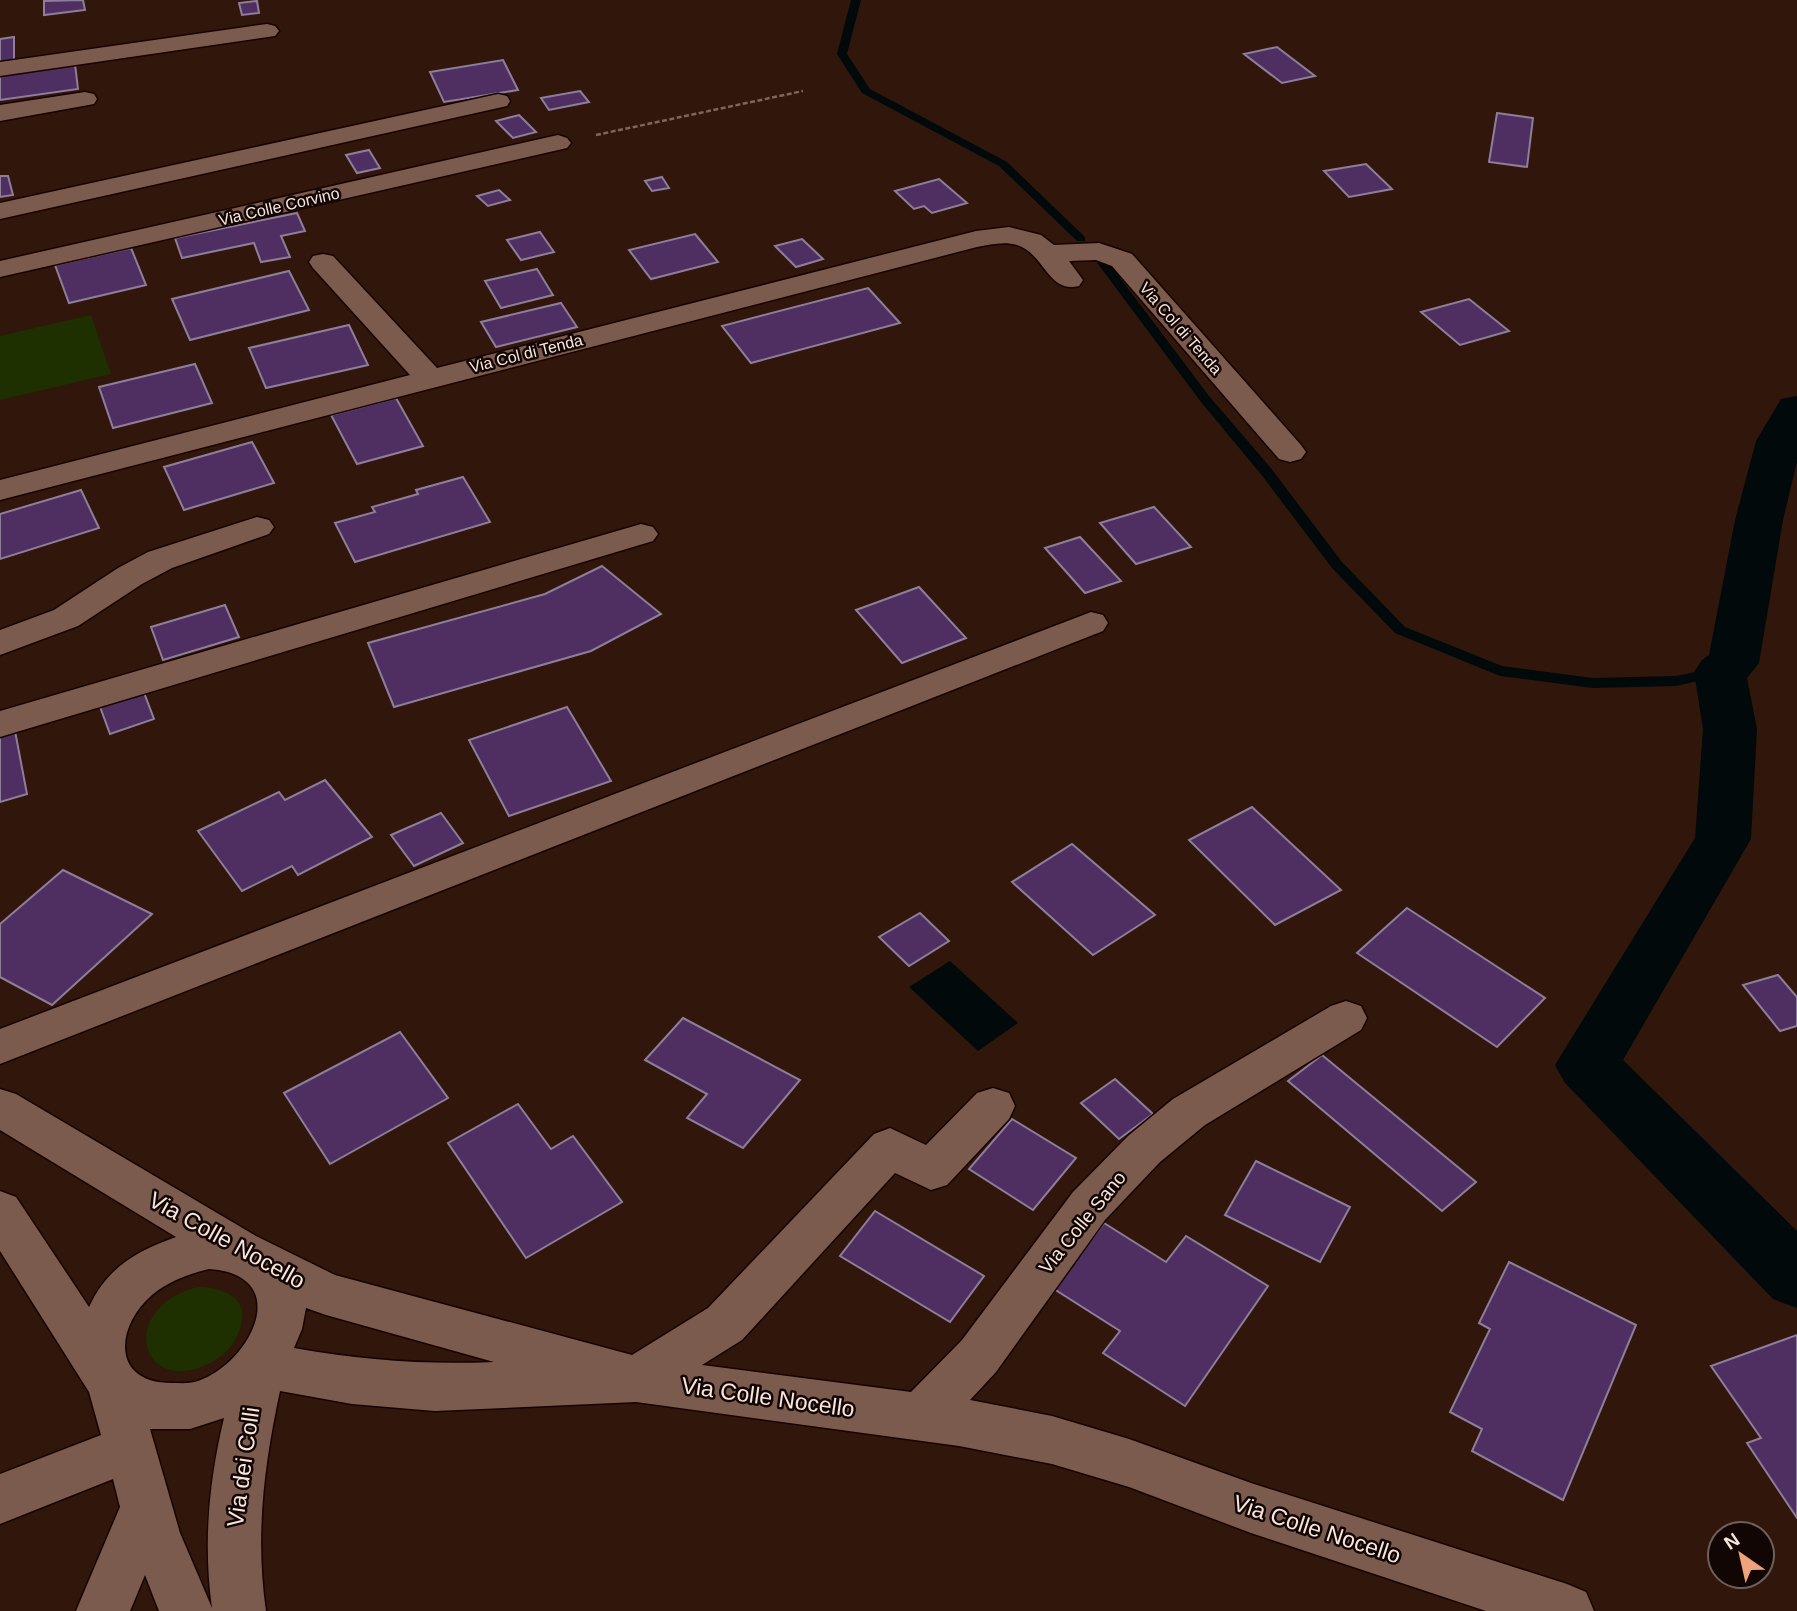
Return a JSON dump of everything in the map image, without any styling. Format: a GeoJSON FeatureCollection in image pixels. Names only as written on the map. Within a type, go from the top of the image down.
{"type":"FeatureCollection","features":[{"type":"Feature","properties":{"kind":"street"},"geometry":{"type":"LineString","coordinates":[[0,69],[267,31]]}},
{"type":"Feature","properties":{"kind":"street"},"geometry":{"type":"LineString","coordinates":[[0,113],[85,99]]}},
{"type":"Feature","properties":{"kind":"street"},"geometry":{"type":"LineString","coordinates":[[0,211],[498,101]]}},
{"type":"Feature","properties":{"kind":"street","name":"Via Colle Corvino"},"geometry":{"type":"LineString","coordinates":[[0,269],[558,143]]}},
{"type":"Feature","properties":{"kind":"street","name":"Via Col di Tenda"},"geometry":{"type":"LineString","coordinates":[[0,491],[429,378],[976,239],[994,236],[1023,237],[1035,242],[1049,254],[1069,280]]}},
{"type":"Feature","properties":{"kind":"street","name":"Via Col di Tenda"},"geometry":{"type":"LineString","coordinates":[[1049,254],[1099,251],[1122,260],[1290,452]]}},
{"type":"Feature","properties":{"kind":"street"},"geometry":{"type":"LineString","coordinates":[[323,262],[429,378]]}},
{"type":"Feature","properties":{"kind":"street"},"geometry":{"type":"LineString","coordinates":[[0,643],[66,618],[130,576],[160,560],[257,527]]}},
{"type":"Feature","properties":{"kind":"street"},"geometry":{"type":"LineString","coordinates":[[0,724],[640,534]]}},
{"type":"Feature","properties":{"kind":"street"},"geometry":{"type":"LineString","coordinates":[[0,1047],[1091,623]]}},
{"type":"Feature","properties":{"kind":"street","name":"Via Colle Sano"},"geometry":{"type":"LineString","coordinates":[[921,1417],[979,1356],[1089,1206],[1144,1149],[1189,1112],[1346,1018]]}},
{"type":"Feature","properties":{"kind":"street"},"geometry":{"type":"LineString","coordinates":[[261,1365],[352,1381],[435,1388],[636,1379],[725,1324],[890,1147],[931,1171],[993,1106]]}},
{"type":"Feature","properties":{"kind":"street","name":"Via Colle Nocello"},"geometry":{"type":"LineString","coordinates":[[0,1107],[239,1251],[326,1294],[636,1379],[921,1417],[1012,1432],[1090,1451],[1276,1517],[1567,1611]]}},
{"type":"Feature","properties":{"kind":"street"},"geometry":{"type":"LineString","coordinates":[[0,1211],[112,1384],[133,1401],[150,1406],[189,1406],[211,1400],[235,1387],[261,1365],[278,1337],[283,1300],[269,1269],[239,1251],[209,1248],[173,1256],[142,1275],[123,1292],[105,1323],[101,1350],[112,1384],[131,1448],[154,1534],[186,1611]]}},
{"type":"Feature","properties":{"kind":"street","name":"Via dei Colli"},"geometry":{"type":"LineString","coordinates":[[239,1611],[233,1567],[233,1505],[245,1433],[261,1365]]}},
{"type":"Feature","properties":{"kind":"street"},"geometry":{"type":"LineString","coordinates":[[0,1499],[131,1448]]}},
{"type":"Feature","properties":{"kind":"street"},"geometry":{"type":"LineString","coordinates":[[103,1611],[147,1506]]}},
{"type":"Feature","properties":{"kind":"path"},"geometry":{"type":"LineString","coordinates":[[558,143],[803,91]]}},
{"type":"Feature","properties":{"kind":"green space"},"geometry":{"type":"Polygon","coordinates":[[[91,315],[111,374],[0,400],[0,336],[91,315]]]}},
{"type":"Feature","properties":{"kind":"green space"},"geometry":{"type":"Polygon","coordinates":[[[198,1287],[223,1291],[237,1300],[242,1315],[239,1331],[234,1342],[212,1362],[188,1371],[168,1369],[154,1361],[147,1347],[147,1330],[155,1313],[172,1298],[198,1287]]]}},
{"type":"Feature","properties":{"kind":"shaded area"},"geometry":{"type":"Polygon","coordinates":[[[950,961],[1018,1023],[978,1051],[909,987],[950,961]]]}},
{"type":"Feature","properties":{"kind":"building"},"geometry":{"type":"Polygon","coordinates":[[[83,0],[85,10],[44,15],[44,1],[83,0]]]}},
{"type":"Feature","properties":{"kind":"building"},"geometry":{"type":"Polygon","coordinates":[[[257,1],[259,13],[242,15],[239,3],[257,1]]]}},
{"type":"Feature","properties":{"kind":"building"},"geometry":{"type":"Polygon","coordinates":[[[14,37],[14,61],[0,62],[0,39],[14,37]]]}},
{"type":"Feature","properties":{"kind":"building"},"geometry":{"type":"Polygon","coordinates":[[[1277,47],[1315,76],[1282,83],[1244,54],[1277,47]]]}},
{"type":"Feature","properties":{"kind":"building"},"geometry":{"type":"Polygon","coordinates":[[[503,60],[518,90],[444,102],[430,72],[503,60]]]}},
{"type":"Feature","properties":{"kind":"building"},"geometry":{"type":"Polygon","coordinates":[[[75,64],[78,89],[0,100],[0,75],[75,64]]]}},
{"type":"Feature","properties":{"kind":"building"},"geometry":{"type":"Polygon","coordinates":[[[580,91],[589,102],[549,110],[541,98],[580,91]]]}},
{"type":"Feature","properties":{"kind":"building"},"geometry":{"type":"Polygon","coordinates":[[[1497,113],[1533,118],[1527,167],[1489,162],[1497,113]]]}},
{"type":"Feature","properties":{"kind":"building"},"geometry":{"type":"Polygon","coordinates":[[[519,115],[536,132],[513,138],[496,121],[519,115]]]}},
{"type":"Feature","properties":{"kind":"building"},"geometry":{"type":"Polygon","coordinates":[[[369,150],[380,168],[357,173],[346,155],[369,150]]]}},
{"type":"Feature","properties":{"kind":"building"},"geometry":{"type":"Polygon","coordinates":[[[1366,164],[1392,189],[1349,197],[1324,171],[1366,164]]]}},
{"type":"Feature","properties":{"kind":"building"},"geometry":{"type":"Polygon","coordinates":[[[0,176],[8,176],[13,195],[0,197],[0,176]]]}},
{"type":"Feature","properties":{"kind":"building"},"geometry":{"type":"Polygon","coordinates":[[[662,177],[669,188],[652,191],[645,181],[662,177]]]}},
{"type":"Feature","properties":{"kind":"building"},"geometry":{"type":"Polygon","coordinates":[[[939,179],[967,203],[932,213],[924,206],[914,209],[895,191],[939,179]]]}},
{"type":"Feature","properties":{"kind":"building"},"geometry":{"type":"Polygon","coordinates":[[[499,190],[510,200],[488,206],[477,196],[499,190]]]}},
{"type":"Feature","properties":{"kind":"building"},"geometry":{"type":"Polygon","coordinates":[[[297,213],[305,231],[281,236],[290,257],[261,262],[254,243],[182,258],[175,238],[297,213]]]}},
{"type":"Feature","properties":{"kind":"building"},"geometry":{"type":"Polygon","coordinates":[[[540,232],[554,252],[521,260],[507,240],[540,232]]]}},
{"type":"Feature","properties":{"kind":"building"},"geometry":{"type":"Polygon","coordinates":[[[695,234],[718,262],[651,279],[629,250],[695,234]]]}},
{"type":"Feature","properties":{"kind":"building"},"geometry":{"type":"Polygon","coordinates":[[[802,239],[823,259],[796,267],[775,246],[802,239]]]}},
{"type":"Feature","properties":{"kind":"building"},"geometry":{"type":"Polygon","coordinates":[[[131,248],[146,285],[69,303],[55,265],[131,248]]]}},
{"type":"Feature","properties":{"kind":"building"},"geometry":{"type":"Polygon","coordinates":[[[537,269],[553,295],[501,308],[485,281],[537,269]]]}},
{"type":"Feature","properties":{"kind":"building"},"geometry":{"type":"Polygon","coordinates":[[[289,271],[309,310],[190,340],[172,299],[289,271]]]}},
{"type":"Feature","properties":{"kind":"building"},"geometry":{"type":"Polygon","coordinates":[[[868,288],[900,323],[751,363],[722,326],[868,288]]]}},
{"type":"Feature","properties":{"kind":"building"},"geometry":{"type":"Polygon","coordinates":[[[1469,299],[1509,331],[1460,345],[1421,312],[1469,299]]]}},
{"type":"Feature","properties":{"kind":"building"},"geometry":{"type":"Polygon","coordinates":[[[561,303],[577,327],[496,347],[481,322],[561,303]]]}},
{"type":"Feature","properties":{"kind":"building"},"geometry":{"type":"Polygon","coordinates":[[[349,325],[368,365],[266,388],[249,348],[349,325]]]}},
{"type":"Feature","properties":{"kind":"building"},"geometry":{"type":"Polygon","coordinates":[[[195,364],[212,403],[113,428],[99,387],[195,364]]]}},
{"type":"Feature","properties":{"kind":"building"},"geometry":{"type":"Polygon","coordinates":[[[396,398],[423,446],[357,464],[331,415],[396,398]]]}},
{"type":"Feature","properties":{"kind":"building"},"geometry":{"type":"Polygon","coordinates":[[[252,442],[274,483],[184,510],[164,467],[252,442]]]}},
{"type":"Feature","properties":{"kind":"building"},"geometry":{"type":"Polygon","coordinates":[[[463,477],[490,522],[355,562],[335,523],[375,512],[372,507],[418,494],[416,490],[463,477]]]}},
{"type":"Feature","properties":{"kind":"building"},"geometry":{"type":"Polygon","coordinates":[[[81,490],[99,528],[0,559],[0,514],[81,490]]]}},
{"type":"Feature","properties":{"kind":"building"},"geometry":{"type":"Polygon","coordinates":[[[1154,507],[1191,547],[1136,564],[1100,523],[1154,507]]]}},
{"type":"Feature","properties":{"kind":"building"},"geometry":{"type":"Polygon","coordinates":[[[1080,537],[1121,581],[1085,593],[1045,548],[1080,537]]]}},
{"type":"Feature","properties":{"kind":"building"},"geometry":{"type":"Polygon","coordinates":[[[602,566],[661,614],[591,651],[394,707],[368,643],[545,594],[602,566]]]}},
{"type":"Feature","properties":{"kind":"building"},"geometry":{"type":"Polygon","coordinates":[[[919,587],[966,638],[902,663],[856,610],[919,587]]]}},
{"type":"Feature","properties":{"kind":"building"},"geometry":{"type":"Polygon","coordinates":[[[225,605],[239,637],[163,660],[151,627],[225,605]]]}},
{"type":"Feature","properties":{"kind":"building"},"geometry":{"type":"Polygon","coordinates":[[[143,690],[154,719],[110,734],[99,704],[143,690]]]}},
{"type":"Feature","properties":{"kind":"building"},"geometry":{"type":"Polygon","coordinates":[[[567,707],[611,781],[509,816],[469,740],[567,707]]]}},
{"type":"Feature","properties":{"kind":"building"},"geometry":{"type":"Polygon","coordinates":[[[15,731],[27,794],[0,802],[0,735],[15,731]]]}},
{"type":"Feature","properties":{"kind":"building"},"geometry":{"type":"Polygon","coordinates":[[[325,780],[372,837],[298,875],[292,866],[242,891],[198,831],[279,792],[285,800],[325,780]]]}},
{"type":"Feature","properties":{"kind":"building"},"geometry":{"type":"Polygon","coordinates":[[[1252,807],[1341,890],[1275,925],[1189,840],[1252,807]]]}},
{"type":"Feature","properties":{"kind":"building"},"geometry":{"type":"Polygon","coordinates":[[[441,813],[463,843],[414,866],[391,835],[441,813]]]}},
{"type":"Feature","properties":{"kind":"building"},"geometry":{"type":"Polygon","coordinates":[[[1072,844],[1155,915],[1093,955],[1012,882],[1072,844]]]}},
{"type":"Feature","properties":{"kind":"building"},"geometry":{"type":"Polygon","coordinates":[[[63,870],[152,914],[52,1005],[0,977],[0,924],[63,870]]]}},
{"type":"Feature","properties":{"kind":"building"},"geometry":{"type":"Polygon","coordinates":[[[1407,908],[1545,998],[1497,1047],[1357,953],[1407,908]]]}},
{"type":"Feature","properties":{"kind":"building"},"geometry":{"type":"Polygon","coordinates":[[[920,913],[949,941],[909,966],[879,937],[920,913]]]}},
{"type":"Feature","properties":{"kind":"building"},"geometry":{"type":"Polygon","coordinates":[[[1778,975],[1797,997],[1797,1026],[1780,1031],[1743,985],[1778,975]]]}},
{"type":"Feature","properties":{"kind":"building"},"geometry":{"type":"Polygon","coordinates":[[[683,1018],[800,1080],[743,1148],[687,1118],[707,1094],[645,1060],[683,1018]]]}},
{"type":"Feature","properties":{"kind":"building"},"geometry":{"type":"Polygon","coordinates":[[[400,1032],[448,1098],[330,1164],[284,1093],[400,1032]]]}},
{"type":"Feature","properties":{"kind":"building"},"geometry":{"type":"Polygon","coordinates":[[[1322,1055],[1476,1182],[1442,1211],[1288,1081],[1322,1055]]]}},
{"type":"Feature","properties":{"kind":"building"},"geometry":{"type":"Polygon","coordinates":[[[1115,1079],[1153,1114],[1119,1139],[1081,1103],[1115,1079]]]}},
{"type":"Feature","properties":{"kind":"building"},"geometry":{"type":"Polygon","coordinates":[[[518,1104],[551,1149],[573,1136],[622,1202],[526,1258],[448,1143],[518,1104]]]}},
{"type":"Feature","properties":{"kind":"building"},"geometry":{"type":"Polygon","coordinates":[[[1012,1119],[1076,1158],[1033,1210],[969,1169],[1012,1119]]]}},
{"type":"Feature","properties":{"kind":"building"},"geometry":{"type":"Polygon","coordinates":[[[1256,1161],[1350,1207],[1320,1262],[1225,1215],[1256,1161]]]}},
{"type":"Feature","properties":{"kind":"building"},"geometry":{"type":"Polygon","coordinates":[[[875,1211],[984,1276],[950,1322],[840,1256],[875,1211]]]}},
{"type":"Feature","properties":{"kind":"building"},"geometry":{"type":"Polygon","coordinates":[[[1104,1223],[1166,1262],[1186,1236],[1268,1286],[1185,1406],[1103,1353],[1120,1331],[1054,1289],[1104,1223]]]}},
{"type":"Feature","properties":{"kind":"building"},"geometry":{"type":"Polygon","coordinates":[[[1509,1262],[1636,1325],[1563,1500],[1472,1451],[1482,1429],[1450,1412],[1490,1329],[1479,1323],[1509,1262]]]}},
{"type":"Feature","properties":{"kind":"building"},"geometry":{"type":"Polygon","coordinates":[[[1797,1335],[1797,1518],[1747,1443],[1761,1438],[1711,1366],[1797,1335]]]}},
{"type":"Feature","properties":{"kind":"waterway"},"geometry":{"type":"LineString","coordinates":[[856,0],[842,54],[866,91],[1003,164],[1081,239]]}},
{"type":"Feature","properties":{"kind":"waterway"},"geometry":{"type":"LineString","coordinates":[[1098,256],[1205,399],[1265,470],[1337,565],[1400,630],[1500,671],[1593,683],[1676,681],[1720,672]]}},
{"type":"Feature","properties":{"kind":"waterway"},"geometry":{"type":"LineString","coordinates":[[1797,409],[1779,441],[1759,520],[1733,663],[1720,672],[1730,729],[1723,839],[1587,1065],[1797,1277]]}}]}
